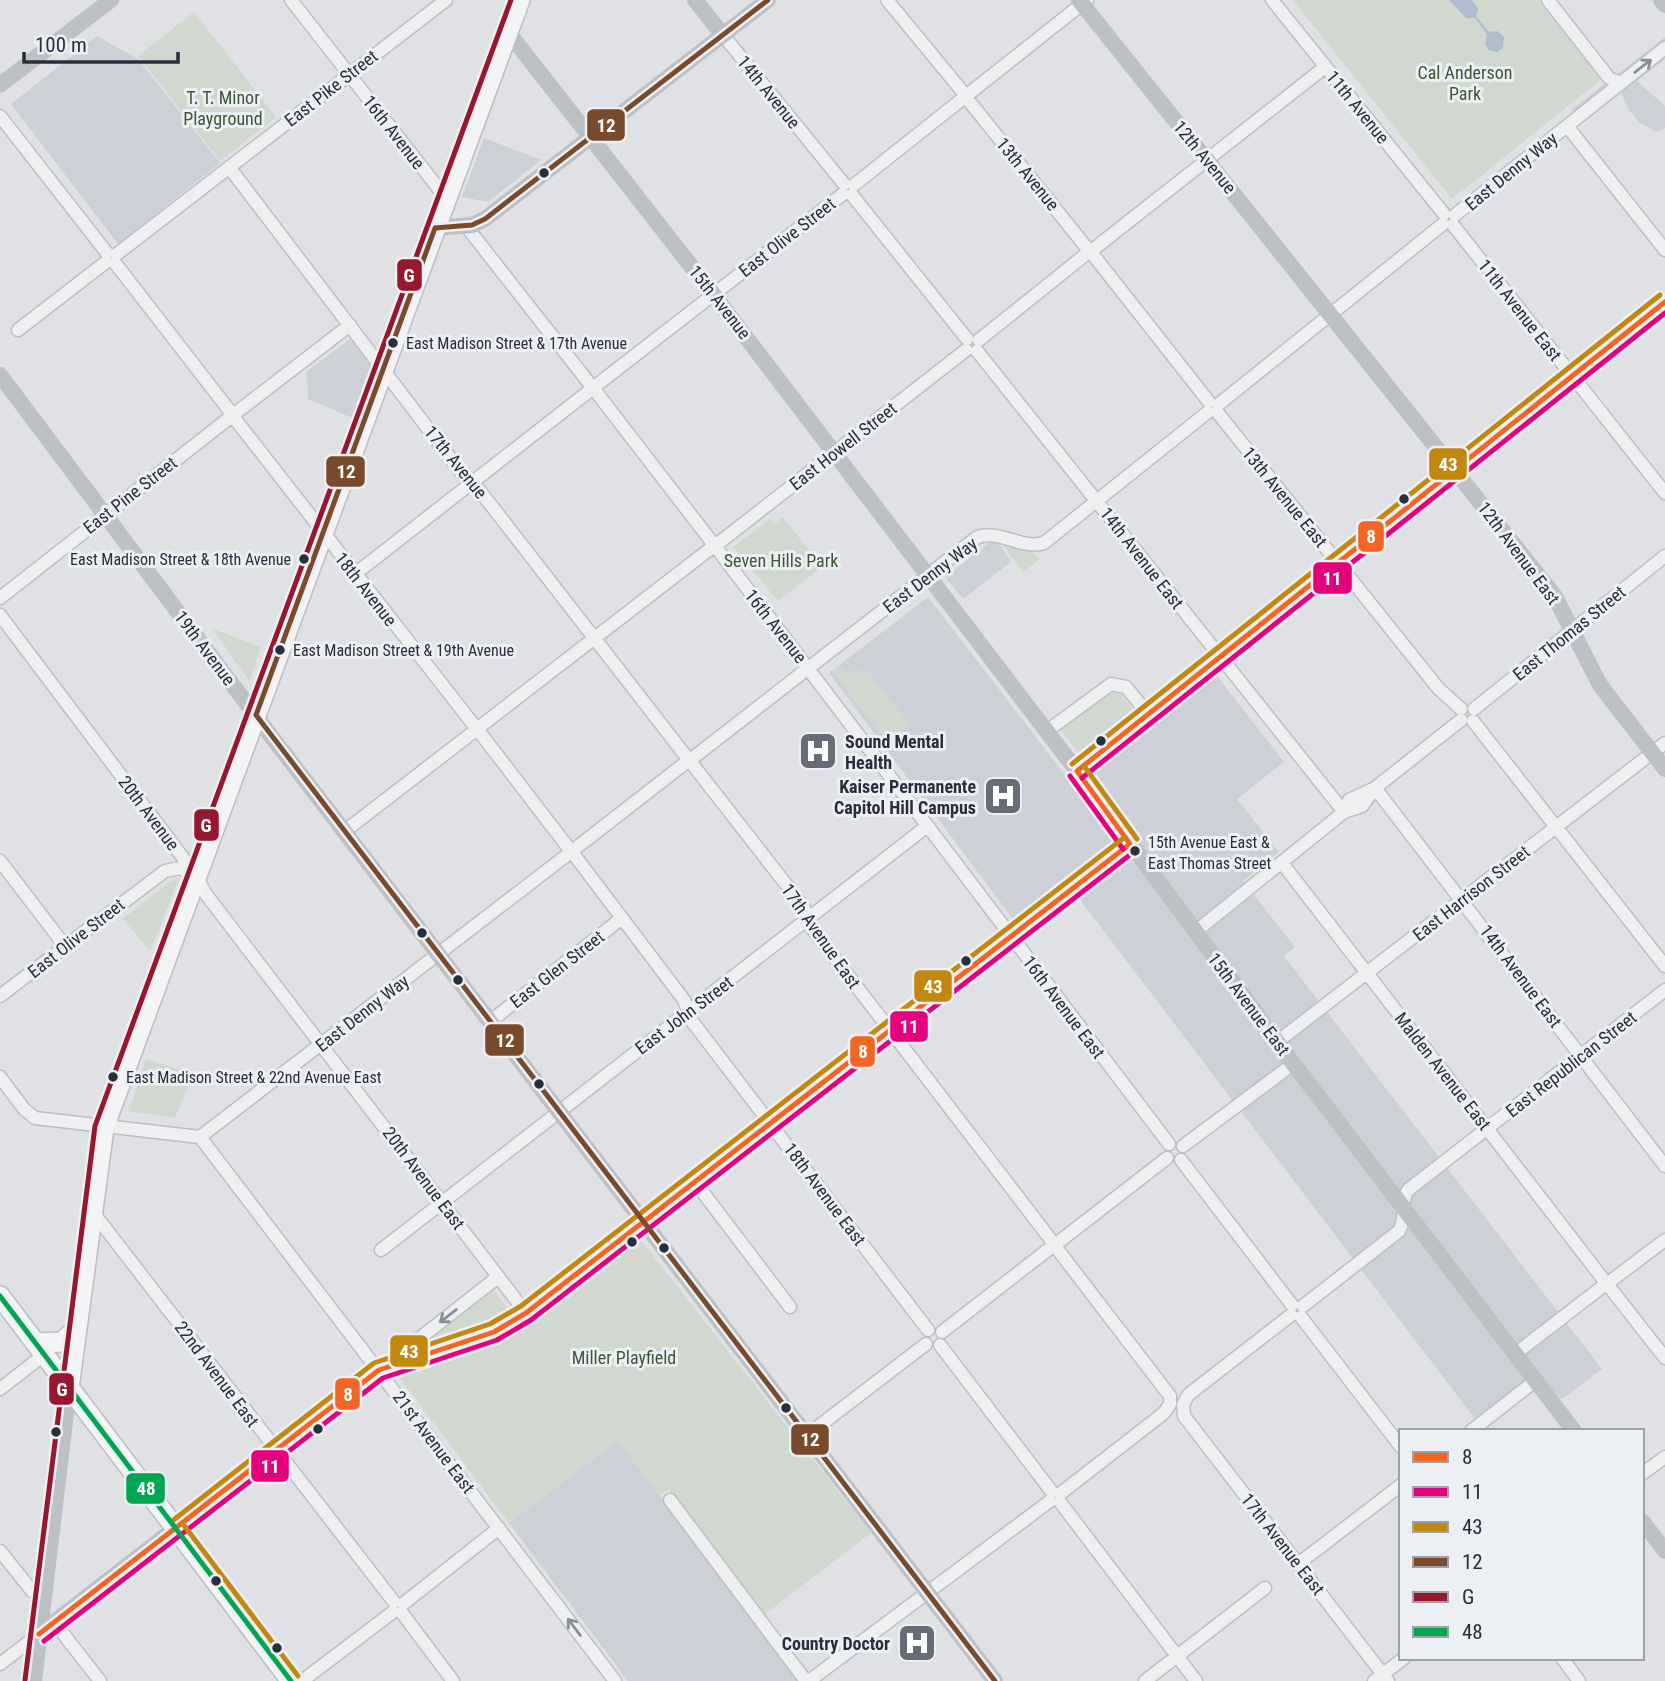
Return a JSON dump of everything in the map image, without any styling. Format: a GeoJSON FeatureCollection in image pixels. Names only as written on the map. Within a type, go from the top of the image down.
{"type":"FeatureCollection","features":[{"type":"Feature","properties":{"kind":"main road"},"geometry":{"type":"LineString","coordinates":[[69,1388],[104,1128],[190,867],[256,715],[520,0]]}},
{"type":"Feature","properties":{"kind":"main road"},"geometry":{"type":"LineString","coordinates":[[0,1296],[291,1681]]}},
{"type":"Feature","properties":{"kind":"main road"},"geometry":{"type":"LineString","coordinates":[[40,1348],[62,1342],[77,1328]]}},
{"type":"Feature","properties":{"kind":"street","name":"16th Avenue"},"geometry":{"type":"LineString","coordinates":[[291,0],[446,198]]}},
{"type":"Feature","properties":{"kind":"street","name":"East Pike Street"},"geometry":{"type":"LineString","coordinates":[[18,330],[446,0]]}},
{"type":"Feature","properties":{"kind":"street","name":"14th Avenue"},"geometry":{"type":"LineString","coordinates":[[695,0],[1096,501]]}},
{"type":"Feature","properties":{"kind":"street"},"geometry":{"type":"LineString","coordinates":[[435,228],[466,226],[485,219],[768,0]]}},
{"type":"Feature","properties":{"kind":"street","name":"13th Avenue"},"geometry":{"type":"LineString","coordinates":[[887,0],[1213,408]]}},
{"type":"Feature","properties":{"kind":"street","name":"11th Avenue"},"geometry":{"type":"LineString","coordinates":[[1272,0],[1449,219]]}},
{"type":"Feature","properties":{"kind":"street"},"geometry":{"type":"LineString","coordinates":[[1548,0],[1609,78],[1620,83]]}},
{"type":"Feature","properties":{"kind":"street"},"geometry":{"type":"LineString","coordinates":[[1661,0],[1665,5]]}},
{"type":"Feature","properties":{"kind":"street","name":"East Olive Street"},"geometry":{"type":"LineString","coordinates":[[355,574],[848,190],[1083,1]]}},
{"type":"Feature","properties":{"kind":"street","name":"12th Avenue"},"geometry":{"type":"LineString","coordinates":[[1083,1],[1330,315]]}},
{"type":"Feature","properties":{"kind":"street"},"geometry":{"type":"LineString","coordinates":[[0,85],[104,2]]}},
{"type":"Feature","properties":{"kind":"street","name":"15th Avenue"},"geometry":{"type":"LineString","coordinates":[[508,32],[713,294],[928,576]]}},
{"type":"Feature","properties":{"kind":"street","name":"East Denny Way"},"geometry":{"type":"LineString","coordinates":[[200,1137],[984,535],[1041,544],[1665,48]]}},
{"type":"Feature","properties":{"kind":"street","name":"East Howell Street"},"geometry":{"type":"LineString","coordinates":[[345,831],[972,345],[1325,67]]}},
{"type":"Feature","properties":{"kind":"street","name":"18th Avenue"},"geometry":{"type":"LineString","coordinates":[[0,116],[571,851]]}},
{"type":"Feature","properties":{"kind":"street"},"geometry":{"type":"LineString","coordinates":[[1567,126],[1665,250]]}},
{"type":"Feature","properties":{"kind":"street","name":"17th Avenue"},"geometry":{"type":"LineString","coordinates":[[229,167],[471,483],[689,760]]}},
{"type":"Feature","properties":{"kind":"street","name":"11th Avenue East"},"geometry":{"type":"LineString","coordinates":[[1449,219],[1665,493]]}},
{"type":"Feature","properties":{"kind":"street","name":"16th Avenue"},"geometry":{"type":"LineString","coordinates":[[466,226],[809,668]]}},
{"type":"Feature","properties":{"kind":"street"},"geometry":{"type":"LineString","coordinates":[[1077,771],[1665,302]]}},
{"type":"Feature","properties":{"kind":"street","name":"12th Avenue East"},"geometry":{"type":"LineString","coordinates":[[1330,315],[1554,595],[1600,685],[1659,748],[1665,769]]}},
{"type":"Feature","properties":{"kind":"street","name":"East Pine Street"},"geometry":{"type":"LineString","coordinates":[[0,598],[350,325]]}},
{"type":"Feature","properties":{"kind":"street","name":"19th Avenue"},"geometry":{"type":"LineString","coordinates":[[0,375],[256,715],[440,952],[995,1681]]}},
{"type":"Feature","properties":{"kind":"street","name":"13th Avenue East"},"geometry":{"type":"LineString","coordinates":[[1213,408],[1437,688],[1467,715],[1558,827],[1665,966]]}},
{"type":"Feature","properties":{"kind":"street","name":"14th Avenue East"},"geometry":{"type":"LineString","coordinates":[[1096,501],[1344,812]]}},
{"type":"Feature","properties":{"kind":"street","name":"East Thomas Street"},"geometry":{"type":"LineString","coordinates":[[1195,932],[1344,812],[1349,800],[1375,788],[1663,562]]}},
{"type":"Feature","properties":{"kind":"street","name":"15th Avenue East"},"geometry":{"type":"LineString","coordinates":[[928,576],[1077,771],[1277,1042],[1572,1429]]}},
{"type":"Feature","properties":{"kind":"street","name":"20th Avenue"},"geometry":{"type":"LineString","coordinates":[[0,615],[190,867],[205,893],[321,1044]]}},
{"type":"Feature","properties":{"kind":"street","name":"16th Avenue East"},"geometry":{"type":"LineString","coordinates":[[809,668],[920,813],[926,827],[1169,1144]]}},
{"type":"Feature","properties":{"kind":"street"},"geometry":{"type":"LineString","coordinates":[[1046,731],[1111,684],[1126,688],[1149,715]]}},
{"type":"Feature","properties":{"kind":"street","name":"East Harrison Street"},"geometry":{"type":"LineString","coordinates":[[1277,1042],[1659,748]]}},
{"type":"Feature","properties":{"kind":"street","name":"17th Avenue East"},"geometry":{"type":"LineString","coordinates":[[689,760],[803,906],[808,919],[890,1031],[1298,1564],[1382,1679]]}},
{"type":"Feature","properties":{"kind":"street","name":"14th Avenue East"},"geometry":{"type":"LineString","coordinates":[[1375,788],[1665,1166]]}},
{"type":"Feature","properties":{"kind":"street","name":"East John Street"},"geometry":{"type":"LineString","coordinates":[[381,1250],[926,827]]}},
{"type":"Feature","properties":{"kind":"street"},"geometry":{"type":"LineString","coordinates":[[167,837],[169,862],[190,867]]}},
{"type":"Feature","properties":{"kind":"street"},"geometry":{"type":"LineString","coordinates":[[0,1664],[379,1370],[494,1332],[526,1312],[1130,844]]}},
{"type":"Feature","properties":{"kind":"street","name":"18th Avenue East"},"geometry":{"type":"LineString","coordinates":[[571,851],[684,1000],[688,1011],[771,1123],[928,1329],[937,1328],[936,1341]]}},
{"type":"Feature","properties":{"kind":"street"},"geometry":{"type":"LineString","coordinates":[[0,861],[65,946]]}},
{"type":"Feature","properties":{"kind":"street","name":"East Olive Street"},"geometry":{"type":"LineString","coordinates":[[0,996],[152,879],[169,862]]}},
{"type":"Feature","properties":{"kind":"street","name":"Malden Avenue East"},"geometry":{"type":"LineString","coordinates":[[1282,863],[1665,1358]]}},
{"type":"Feature","properties":{"kind":"street","name":"East Olive Street"},"geometry":{"type":"LineString","coordinates":[[152,879],[173,868],[190,867]]}},
{"type":"Feature","properties":{"kind":"street","name":"East Glen Street"},"geometry":{"type":"LineString","coordinates":[[492,1020],[622,918]]}},
{"type":"Feature","properties":{"kind":"street","name":"East Republican Street"},"geometry":{"type":"LineString","coordinates":[[808,1681],[1177,1405],[1399,1231],[1405,1210],[1404,1197],[1408,1190],[1665,990]]}},
{"type":"Feature","properties":{"kind":"street","name":"20th Avenue East"},"geometry":{"type":"LineString","coordinates":[[321,1044],[526,1312]]}},
{"type":"Feature","properties":{"kind":"street"},"geometry":{"type":"LineString","coordinates":[[1183,1146],[1293,1063]]}},
{"type":"Feature","properties":{"kind":"street"},"geometry":{"type":"LineString","coordinates":[[0,1077],[24,1110],[35,1118],[200,1137]]}},
{"type":"Feature","properties":{"kind":"street","name":"21st Avenue East"},"geometry":{"type":"LineString","coordinates":[[200,1137],[615,1681]]}},
{"type":"Feature","properties":{"kind":"street"},"geometry":{"type":"LineString","coordinates":[[1178,1142],[1183,1146],[1185,1153],[1181,1160],[1174,1162],[1167,1158],[1165,1150],[1169,1144],[1178,1142]]}},
{"type":"Feature","properties":{"kind":"street"},"geometry":{"type":"LineString","coordinates":[[806,1436],[936,1341],[1167,1158]]}},
{"type":"Feature","properties":{"kind":"street"},"geometry":{"type":"LineString","coordinates":[[1181,1160],[1399,1444]]}},
{"type":"Feature","properties":{"kind":"street"},"geometry":{"type":"LineString","coordinates":[[695,1182],[790,1307]]}},
{"type":"Feature","properties":{"kind":"street","name":"22nd Avenue East"},"geometry":{"type":"LineString","coordinates":[[92,1211],[453,1681]]}},
{"type":"Feature","properties":{"kind":"street"},"geometry":{"type":"LineString","coordinates":[[1516,1354],[1665,1240]]}},
{"type":"Feature","properties":{"kind":"street"},"geometry":{"type":"LineString","coordinates":[[405,1361],[411,1345],[498,1277]]}},
{"type":"Feature","properties":{"kind":"street"},"geometry":{"type":"LineString","coordinates":[[936,1341],[1196,1681]]}},
{"type":"Feature","properties":{"kind":"street"},"geometry":{"type":"LineString","coordinates":[[0,1388],[40,1348]]}},
{"type":"Feature","properties":{"kind":"street"},"geometry":{"type":"LineString","coordinates":[[1474,1429],[1535,1381]]}},
{"type":"Feature","properties":{"kind":"street"},"geometry":{"type":"LineString","coordinates":[[34,1681],[69,1388]]}},
{"type":"Feature","properties":{"kind":"street"},"geometry":{"type":"LineString","coordinates":[[1644,1473],[1665,1457]]}},
{"type":"Feature","properties":{"kind":"street"},"geometry":{"type":"LineString","coordinates":[[1298,1564],[1399,1487]]}},
{"type":"Feature","properties":{"kind":"street"},"geometry":{"type":"LineString","coordinates":[[670,1500],[808,1681]]}},
{"type":"Feature","properties":{"kind":"street"},"geometry":{"type":"LineString","coordinates":[[1644,1524],[1665,1551]]}},
{"type":"Feature","properties":{"kind":"street"},"geometry":{"type":"LineString","coordinates":[[302,1681],[499,1528]]}},
{"type":"Feature","properties":{"kind":"street"},"geometry":{"type":"LineString","coordinates":[[0,1551],[32,1591],[44,1595]]}},
{"type":"Feature","properties":{"kind":"street"},"geometry":{"type":"LineString","coordinates":[[1145,1681],[1265,1588]]}},
{"type":"Feature","properties":{"kind":"street"},"geometry":{"type":"LineString","coordinates":[[54,1622],[100,1681]]}},
{"type":"Feature","properties":{"kind":"street"},"geometry":{"type":"LineString","coordinates":[[1382,1679],[1402,1660]]}},
{"type":"Feature","properties":{"kind":"street"},"geometry":{"type":"LineString","coordinates":[[1563,1660],[1579,1681]]}},
{"type":"Feature","properties":{"kind":"shaded area"},"geometry":{"type":"Polygon","coordinates":[[[97,36],[138,59],[220,163],[118,244],[11,104],[97,36]]]}},
{"type":"Feature","properties":{"kind":"shaded area"},"geometry":{"type":"Polygon","coordinates":[[[1665,37],[1665,59],[1637,81],[1665,106],[1665,128],[1656,132],[1639,122],[1629,110],[1621,93],[1581,124],[1571,110],[1665,37]]]}},
{"type":"Feature","properties":{"kind":"shaded area"},"geometry":{"type":"Polygon","coordinates":[[[484,138],[541,160],[488,202],[462,197],[484,138]]]}},
{"type":"Feature","properties":{"kind":"shaded area"},"geometry":{"type":"Polygon","coordinates":[[[350,339],[371,366],[352,418],[308,399],[306,372],[350,339]]]}},
{"type":"Feature","properties":{"kind":"shaded area"},"geometry":{"type":"Polygon","coordinates":[[[992,541],[999,543],[1011,562],[963,599],[945,577],[992,541]]]}},
{"type":"Feature","properties":{"kind":"shaded area"},"geometry":{"type":"Polygon","coordinates":[[[928,597],[1075,788],[1217,676],[1284,762],[1237,799],[1279,852],[1243,881],[1295,947],[1284,956],[1602,1369],[1561,1400],[1537,1371],[1475,1419],[1065,880],[1013,919],[829,673],[928,597]]]}},
{"type":"Feature","properties":{"kind":"shaded area"},"geometry":{"type":"Polygon","coordinates":[[[618,1440],[801,1681],[628,1681],[509,1523],[618,1440]]]}},
{"type":"Feature","properties":{"kind":"green space","name":"Cal Anderson Park"},"geometry":{"type":"Polygon","coordinates":[[[1293,0],[1540,0],[1603,78],[1452,199],[1293,0]]]}},
{"type":"Feature","properties":{"kind":"green space","name":"T. T. Minor Playground"},"geometry":{"type":"Polygon","coordinates":[[[194,12],[276,117],[220,161],[138,56],[194,12]]]}},
{"type":"Feature","properties":{"kind":"green space","name":"Seven Hills Park"},"geometry":{"type":"Polygon","coordinates":[[[783,517],[822,567],[778,601],[733,547],[770,519],[774,524],[783,517]]]}},
{"type":"Feature","properties":{"kind":"green space"},"geometry":{"type":"Polygon","coordinates":[[[1002,544],[1030,551],[1040,559],[1023,572],[1002,544]]]}},
{"type":"Feature","properties":{"kind":"green space"},"geometry":{"type":"Polygon","coordinates":[[[213,629],[261,647],[249,682],[249,681],[213,629]]]}},
{"type":"Feature","properties":{"kind":"green space"},"geometry":{"type":"Polygon","coordinates":[[[840,665],[849,675],[857,669],[867,670],[911,726],[890,746],[832,671],[840,665]]]}},
{"type":"Feature","properties":{"kind":"green space"},"geometry":{"type":"Polygon","coordinates":[[[1112,692],[1121,694],[1135,712],[1080,755],[1061,730],[1112,692]]]}},
{"type":"Feature","properties":{"kind":"green space"},"geometry":{"type":"Polygon","coordinates":[[[176,877],[179,879],[150,951],[123,919],[176,877]]]}},
{"type":"Feature","properties":{"kind":"green space"},"geometry":{"type":"Polygon","coordinates":[[[146,1059],[193,1074],[175,1118],[129,1111],[146,1059]]]}},
{"type":"Feature","properties":{"kind":"green space","name":"Miller Playfield"},"geometry":{"type":"Polygon","coordinates":[[[640,1239],[871,1533],[765,1614],[669,1489],[660,1495],[618,1440],[509,1523],[399,1377],[499,1341],[531,1323],[640,1239]]]}},
{"type":"Feature","properties":{"kind":"green space"},"geometry":{"type":"Polygon","coordinates":[[[494,1290],[511,1314],[422,1346],[494,1290]]]}},
{"type":"Feature","properties":{"kind":"water"},"geometry":{"type":"Polygon","coordinates":[[[1449,0],[1472,0],[1478,9],[1476,16],[1489,32],[1497,31],[1504,37],[1503,48],[1497,52],[1489,50],[1485,43],[1487,34],[1475,18],[1466,18],[1449,0]]]}},
{"type":"Feature","properties":{"kind":"transit line","name":"G"},"geometry":{"type":"LineString","coordinates":[[25,1680],[95,1126],[511,0]]}},
{"type":"Feature","properties":{"kind":"transit line","name":"12"},"geometry":{"type":"LineString","coordinates":[[435,228],[472,225],[485,219],[768,0]]}},
{"type":"Feature","properties":{"kind":"transit line","name":"12"},"geometry":{"type":"LineString","coordinates":[[256,715],[435,228]]}},
{"type":"Feature","properties":{"kind":"transit line","name":"43"},"geometry":{"type":"LineString","coordinates":[[1072,764],[1660,295]]}},
{"type":"Feature","properties":{"kind":"transit line","name":"8"},"geometry":{"type":"LineString","coordinates":[[1077,771],[1665,302]]}},
{"type":"Feature","properties":{"kind":"transit line","name":"11"},"geometry":{"type":"LineString","coordinates":[[1082,778],[1665,313]]}},
{"type":"Feature","properties":{"kind":"transit line","name":"12"},"geometry":{"type":"LineString","coordinates":[[256,715],[995,1681]]}},
{"type":"Feature","properties":{"kind":"transit line","name":"43"},"geometry":{"type":"LineString","coordinates":[[1084,766],[1137,839]]}},
{"type":"Feature","properties":{"kind":"transit line","name":"8"},"geometry":{"type":"LineString","coordinates":[[1077,771],[1130,844]]}},
{"type":"Feature","properties":{"kind":"transit line","name":"11"},"geometry":{"type":"LineString","coordinates":[[1070,776],[1123,849]]}},
{"type":"Feature","properties":{"kind":"transit line","name":"43"},"geometry":{"type":"LineString","coordinates":[[171,1522],[374,1363],[490,1324],[521,1306],[1125,837]]}},
{"type":"Feature","properties":{"kind":"transit line","name":"8"},"geometry":{"type":"LineString","coordinates":[[39,1634],[379,1370],[494,1332],[526,1313],[1130,844]]}},
{"type":"Feature","properties":{"kind":"transit line","name":"11"},"geometry":{"type":"LineString","coordinates":[[44,1641],[383,1378],[497,1340],[531,1320],[1135,851]]}},
{"type":"Feature","properties":{"kind":"transit line","name":"48"},"geometry":{"type":"LineString","coordinates":[[0,1296],[291,1681]]}},
{"type":"Feature","properties":{"kind":"transit line","name":"43"},"geometry":{"type":"LineString","coordinates":[[183,1524],[298,1676]]}},
{"type":"Feature","properties":{"kind":"place","name":"East Madison Street & 17th Avenue"},"geometry":{"type":"Point","coordinates":[393,343]}},
{"type":"Feature","properties":{"kind":"place","name":"East Madison Street & 18th Avenue"},"geometry":{"type":"Point","coordinates":[304,559]}},
{"type":"Feature","properties":{"kind":"place","name":"East Madison Street & 19th Avenue"},"geometry":{"type":"Point","coordinates":[280,650]}},
{"type":"Feature","properties":{"kind":"place","name":"Sound Mental Health"},"geometry":{"type":"Point","coordinates":[818,751]}},
{"type":"Feature","properties":{"kind":"place","name":"Kaiser Permanente Capitol Hill Campus"},"geometry":{"type":"Point","coordinates":[1003,796]}},
{"type":"Feature","properties":{"kind":"place","name":"15th Avenue East & East Thomas Street"},"geometry":{"type":"Point","coordinates":[1135,851]}},
{"type":"Feature","properties":{"kind":"place","name":"East Madison Street & 22nd Avenue East"},"geometry":{"type":"Point","coordinates":[113,1077]}},
{"type":"Feature","properties":{"kind":"place","name":"Country Doctor"},"geometry":{"type":"Point","coordinates":[917,1643]}}]}
